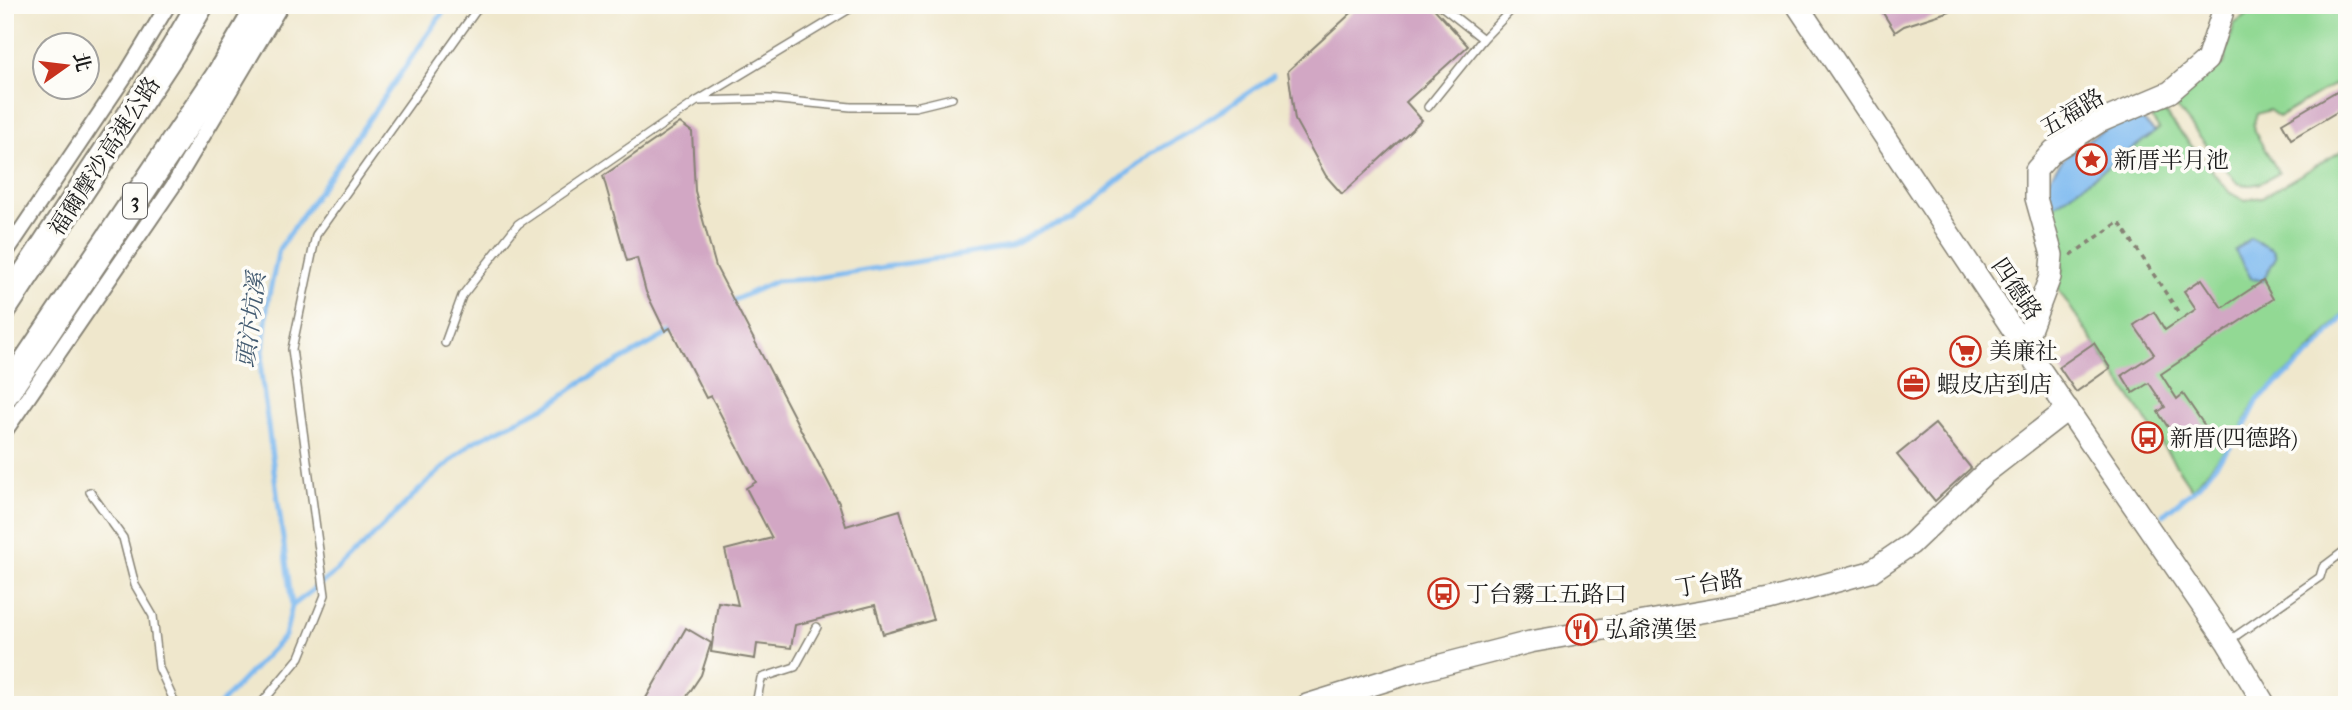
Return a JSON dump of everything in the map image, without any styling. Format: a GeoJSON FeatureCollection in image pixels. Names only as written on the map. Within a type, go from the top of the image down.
{"type":"FeatureCollection","features":[{"type":"Feature","properties":{"kind":"highway","name":"福爾摩沙高速公路"},"geometry":{"type":"LineString","coordinates":[[5,306],[173,51],[200,5]]}},
{"type":"Feature","properties":{"kind":"highway","name":"3"},"geometry":{"type":"LineString","coordinates":[[5,394],[219,76],[261,5]]}},
{"type":"Feature","properties":{"kind":"street"},"geometry":{"type":"LineString","coordinates":[[5,254],[125,76],[168,5]]}},
{"type":"Feature","properties":{"kind":"street"},"geometry":{"type":"LineString","coordinates":[[5,431],[173,186],[281,5]]}},
{"type":"Feature","properties":{"kind":"street","name":"四德路"},"geometry":{"type":"LineString","coordinates":[[1797,5],[2024,346],[2227,642],[2265,705]]}},
{"type":"Feature","properties":{"kind":"street","name":"五福路"},"geometry":{"type":"LineString","coordinates":[[2024,346],[2050,277],[2052,255],[2036,198],[2036,170],[2053,151],[2099,122],[2170,92],[2207,60],[2225,5]]}},
{"type":"Feature","properties":{"kind":"street","name":"丁台路"},"geometry":{"type":"LineString","coordinates":[[1307,705],[1410,673],[1531,642],[1769,600],[1870,572],[1911,544],[1984,474],[2068,409]]}},
{"type":"Feature","properties":{"kind":"lane"},"geometry":{"type":"LineString","coordinates":[[260,705],[300,657],[325,595],[292,349],[316,235],[480,5]]}},
{"type":"Feature","properties":{"kind":"lane"},"geometry":{"type":"LineString","coordinates":[[445,343],[462,296],[518,224],[696,101],[856,5]]}},
{"type":"Feature","properties":{"kind":"lane"},"geometry":{"type":"LineString","coordinates":[[1440,5],[1483,39]]}},
{"type":"Feature","properties":{"kind":"lane"},"geometry":{"type":"LineString","coordinates":[[1427,107],[1483,39],[1516,5]]}},
{"type":"Feature","properties":{"kind":"lane"},"geometry":{"type":"LineString","coordinates":[[696,101],[769,99],[850,107],[915,107],[952,98]]}},
{"type":"Feature","properties":{"kind":"lane"},"geometry":{"type":"LineString","coordinates":[[90,492],[123,538],[135,584],[153,615],[159,668],[176,705]]}},
{"type":"Feature","properties":{"kind":"lane"},"geometry":{"type":"LineString","coordinates":[[2227,642],[2319,577],[2323,567],[2347,549]]}},
{"type":"Feature","properties":{"kind":"lane"},"geometry":{"type":"LineString","coordinates":[[756,705],[761,678],[795,667],[817,627]]}},
{"type":"Feature","properties":{"kind":"path"},"geometry":{"type":"LineString","coordinates":[[2070,255],[2119,222],[2179,313]]}},
{"type":"Feature","properties":{"kind":"green space"},"geometry":{"type":"Polygon","coordinates":[[[2347,8],[2347,91],[2340,81],[2279,117],[2269,110],[2257,114],[2254,131],[2279,173],[2254,185],[2237,183],[2173,103],[2224,64],[2234,24],[2249,13],[2347,8]]]}},
{"type":"Feature","properties":{"kind":"green space"},"geometry":{"type":"Polygon","coordinates":[[[2163,111],[2230,193],[2245,200],[2262,197],[2347,148],[2347,310],[2307,354],[2256,400],[2238,435],[2192,489],[2058,289],[2062,267],[2044,213],[2159,129],[2152,119],[2163,111]]]}},
{"type":"Feature","properties":{"kind":"water","name":"新厝半月池"},"geometry":{"type":"Polygon","coordinates":[[[2128,119],[2143,121],[2155,132],[2044,213],[2044,196],[2048,181],[2057,167],[2083,143],[2128,119]]]}},
{"type":"Feature","properties":{"kind":"water"},"geometry":{"type":"Polygon","coordinates":[[[2250,238],[2273,250],[2276,257],[2263,281],[2251,278],[2235,251],[2250,238]]]}},
{"type":"Feature","properties":{"kind":"building"},"geometry":{"type":"Polygon","coordinates":[[[1360,5],[1431,5],[1468,46],[1406,102],[1422,120],[1342,194],[1326,176],[1295,120],[1288,71],[1360,5]]]}},
{"type":"Feature","properties":{"kind":"building"},"geometry":{"type":"Polygon","coordinates":[[[1878,5],[1958,5],[1959,8],[1904,26],[1895,32],[1878,5]]]}},
{"type":"Feature","properties":{"kind":"building"},"geometry":{"type":"Polygon","coordinates":[[[2347,85],[2347,106],[2291,139],[2282,123],[2347,85]]]}},
{"type":"Feature","properties":{"kind":"building"},"geometry":{"type":"Polygon","coordinates":[[[680,123],[692,132],[695,191],[716,267],[839,503],[846,526],[900,510],[933,620],[883,634],[875,605],[795,625],[791,648],[757,644],[755,659],[711,652],[718,602],[738,605],[725,550],[772,538],[746,488],[756,482],[711,396],[706,398],[670,328],[665,331],[646,292],[637,258],[627,261],[603,176],[680,123]]]}},
{"type":"Feature","properties":{"kind":"building"},"geometry":{"type":"Polygon","coordinates":[[[2202,279],[2222,308],[2263,281],[2273,299],[2161,374],[2177,399],[2183,394],[2207,429],[2181,447],[2158,412],[2165,407],[2149,383],[2133,393],[2122,375],[2154,354],[2134,325],[2154,312],[2165,330],[2196,309],[2184,291],[2202,279]]]}},
{"type":"Feature","properties":{"kind":"building"},"geometry":{"type":"Polygon","coordinates":[[[2094,343],[2110,368],[2076,392],[2059,367],[2094,343]]]}},
{"type":"Feature","properties":{"kind":"building"},"geometry":{"type":"Polygon","coordinates":[[[1935,424],[1971,468],[1935,501],[1897,455],[1935,424]]]}},
{"type":"Feature","properties":{"kind":"building"},"geometry":{"type":"Polygon","coordinates":[[[686,628],[711,643],[701,675],[681,705],[642,705],[686,628]]]}},
{"type":"Feature","properties":{"kind":"waterway","name":"頭汴坑溪"},"geometry":{"type":"LineString","coordinates":[[219,705],[285,636],[292,606],[261,373],[268,300],[279,249],[448,5]]}},
{"type":"Feature","properties":{"kind":"waterway"},"geometry":{"type":"LineString","coordinates":[[728,303],[776,281],[808,279],[1010,247],[1042,229],[1072,219],[1152,153],[1191,131],[1273,76]]}},
{"type":"Feature","properties":{"kind":"waterway"},"geometry":{"type":"LineString","coordinates":[[2163,515],[2199,485],[2242,432],[2258,400],[2316,349],[2347,312]]}},
{"type":"Feature","properties":{"kind":"waterway"},"geometry":{"type":"LineString","coordinates":[[292,606],[343,566],[422,487],[471,443],[551,404],[580,383],[675,330]]}},
{"type":"Feature","properties":{"kind":"place","name":"新厝半月池"},"geometry":{"type":"Point","coordinates":[2091,160]}},
{"type":"Feature","properties":{"kind":"place","name":"美廉社"},"geometry":{"type":"Point","coordinates":[1966,351]}},
{"type":"Feature","properties":{"kind":"place","name":"蝦皮店到店"},"geometry":{"type":"Point","coordinates":[1914,384]}},
{"type":"Feature","properties":{"kind":"place","name":"新厝(四德路)"},"geometry":{"type":"Point","coordinates":[2147,438]}},
{"type":"Feature","properties":{"kind":"place","name":"丁台霧工五路口"},"geometry":{"type":"Point","coordinates":[1443,594]}},
{"type":"Feature","properties":{"kind":"place","name":"弘爺漢堡"},"geometry":{"type":"Point","coordinates":[1582,629]}}]}
